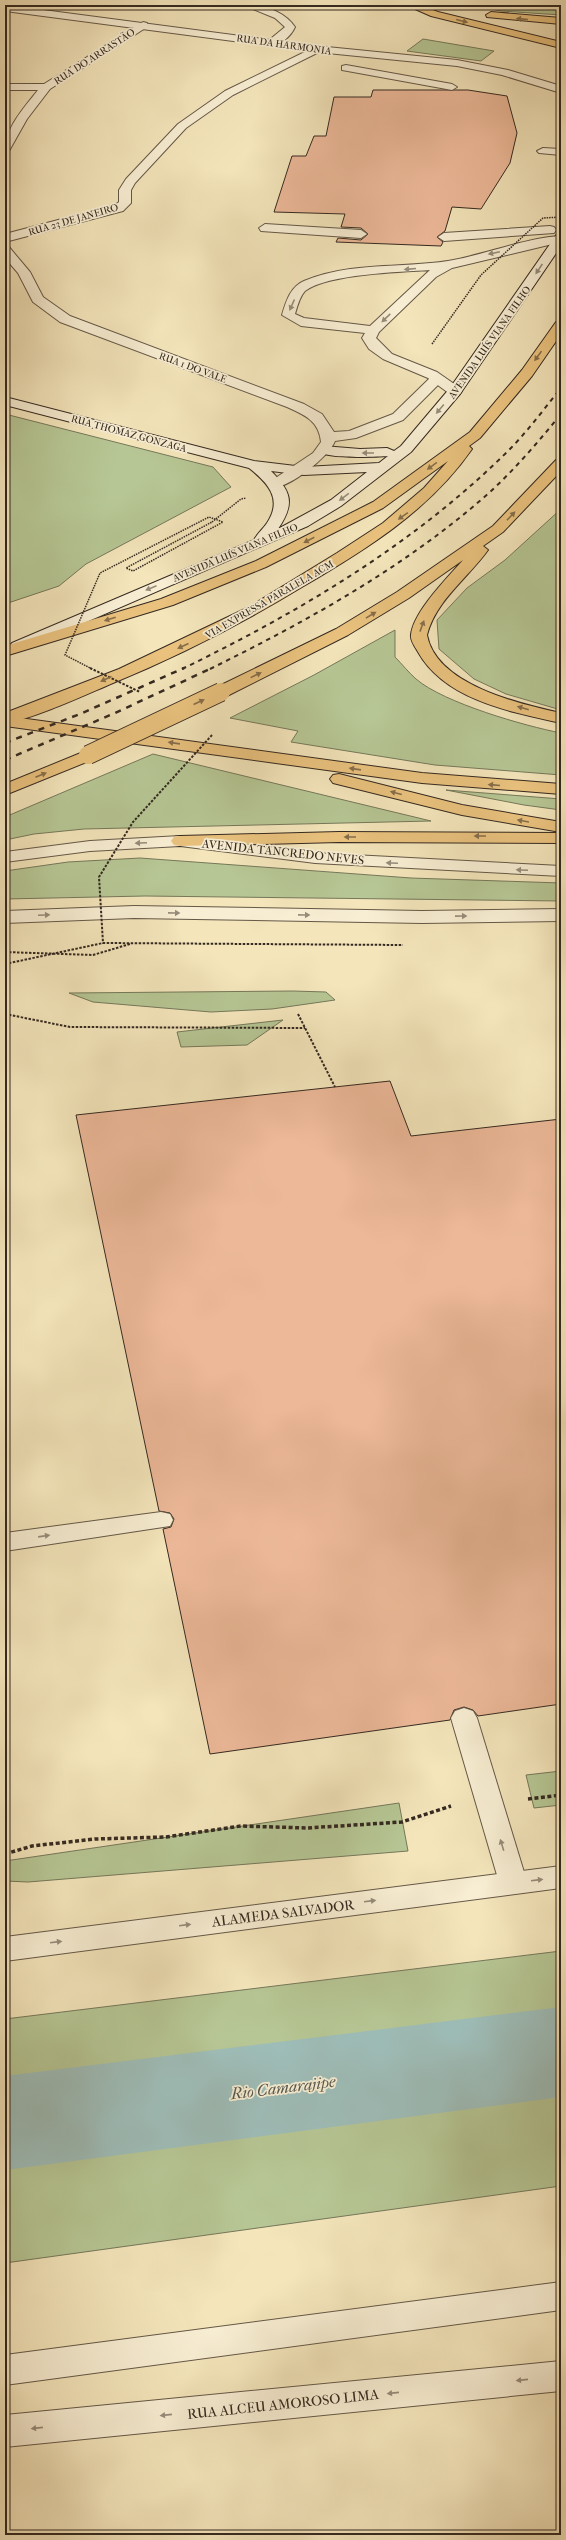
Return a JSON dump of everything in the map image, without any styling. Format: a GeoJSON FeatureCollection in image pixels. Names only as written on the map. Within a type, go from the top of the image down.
{"type":"FeatureCollection","features":[{"type":"Feature","properties":{"kind":"main road"},"geometry":{"type":"LineString","coordinates":[[411,5],[442,16],[561,45]]}},
{"type":"Feature","properties":{"kind":"main road"},"geometry":{"type":"LineString","coordinates":[[444,5],[475,13],[511,18],[561,21]]}},
{"type":"Feature","properties":{"kind":"main road","name":"AVENIDA LUÍS VIANA FILHO"},"geometry":{"type":"LineString","coordinates":[[7,650],[167,602],[261,564],[378,505],[475,435],[527,373],[561,325]]}},
{"type":"Feature","properties":{"kind":"main road","name":"VIA EXPRESSA PARALELA ACM"},"geometry":{"type":"LineString","coordinates":[[5,720],[142,664],[242,617],[373,537],[410,511],[448,474],[475,435]]}},
{"type":"Feature","properties":{"kind":"main road"},"geometry":{"type":"LineString","coordinates":[[561,463],[498,529],[425,617],[418,635],[425,653],[441,671],[474,691],[506,703],[561,718]]}},
{"type":"Feature","properties":{"kind":"main road"},"geometry":{"type":"LineString","coordinates":[[5,790],[88,755],[221,692],[342,632],[403,595],[498,529]]}},
{"type":"Feature","properties":{"kind":"main road"},"geometry":{"type":"LineString","coordinates":[[5,720],[422,778],[561,789]]}},
{"type":"Feature","properties":{"kind":"main road"},"geometry":{"type":"LineString","coordinates":[[213,748],[462,810],[561,827]]}},
{"type":"Feature","properties":{"kind":"main road"},"geometry":{"type":"LineString","coordinates":[[180,841],[347,837],[561,838]]}},
{"type":"Feature","properties":{"kind":"street"},"geometry":{"type":"LineString","coordinates":[[248,5],[279,16],[290,27],[287,33],[272,43]]}},
{"type":"Feature","properties":{"kind":"street","name":"RUA DA HARMONIA"},"geometry":{"type":"LineString","coordinates":[[5,8],[144,25],[317,49],[481,67],[561,90]]}},
{"type":"Feature","properties":{"kind":"street","name":"RUA DO ARRASTÃO"},"geometry":{"type":"LineString","coordinates":[[5,149],[22,118],[46,87],[144,25]]}},
{"type":"Feature","properties":{"kind":"street","name":"RUA 23 DE JANEIRO"},"geometry":{"type":"LineString","coordinates":[[5,238],[119,208],[125,203],[125,190],[130,181],[182,126],[229,93],[317,49]]}},
{"type":"Feature","properties":{"kind":"street"},"geometry":{"type":"LineString","coordinates":[[346,68],[452,87]]}},
{"type":"Feature","properties":{"kind":"street"},"geometry":{"type":"LineString","coordinates":[[5,87],[46,87]]}},
{"type":"Feature","properties":{"kind":"street"},"geometry":{"type":"LineString","coordinates":[[543,151],[561,152]]}},
{"type":"Feature","properties":{"kind":"street"},"geometry":{"type":"LineString","coordinates":[[265,228],[361,234]]}},
{"type":"Feature","properties":{"kind":"street"},"geometry":{"type":"LineString","coordinates":[[444,237],[561,235]]}},
{"type":"Feature","properties":{"kind":"street"},"geometry":{"type":"LineString","coordinates":[[373,330],[301,322],[288,315],[299,289],[316,282],[349,274],[448,265],[561,235]]}},
{"type":"Feature","properties":{"kind":"street","name":"AVENIDA LUÍS VIANA FILHO"},"geometry":{"type":"LineString","coordinates":[[7,650],[256,545],[303,523],[336,503],[406,448],[455,391],[561,235]]}},
{"type":"Feature","properties":{"kind":"street","name":"RUA 1 DO VALE"},"geometry":{"type":"LineString","coordinates":[[5,250],[24,272],[38,299],[48,308],[65,319],[309,411],[324,424],[325,444]]}},
{"type":"Feature","properties":{"kind":"street"},"geometry":{"type":"LineString","coordinates":[[448,265],[432,274],[373,330],[369,338],[374,348],[396,361],[438,378],[455,391]]}},
{"type":"Feature","properties":{"kind":"street"},"geometry":{"type":"LineString","coordinates":[[5,271],[24,272]]}},
{"type":"Feature","properties":{"kind":"street"},"geometry":{"type":"LineString","coordinates":[[256,545],[273,527],[282,512],[279,490],[325,444],[398,417],[438,378]]}},
{"type":"Feature","properties":{"kind":"street","name":"RUA THOMAZ GONZAGA"},"geometry":{"type":"LineString","coordinates":[[5,401],[254,465],[298,471],[324,471],[384,466]]}},
{"type":"Feature","properties":{"kind":"street"},"geometry":{"type":"LineString","coordinates":[[325,444],[376,453],[406,448]]}},
{"type":"Feature","properties":{"kind":"street","name":"RUA THOMAZ GONZAGA"},"geometry":{"type":"LineString","coordinates":[[254,465],[271,477],[279,490]]}},
{"type":"Feature","properties":{"kind":"street","name":"AVENIDA TANCREDO NEVES"},"geometry":{"type":"LineString","coordinates":[[5,857],[90,846],[180,841],[315,858],[561,871]]}},
{"type":"Feature","properties":{"kind":"street"},"geometry":{"type":"LineString","coordinates":[[5,917],[134,912],[422,917],[561,915]]}},
{"type":"Feature","properties":{"kind":"street"},"geometry":{"type":"LineString","coordinates":[[5,1542],[161,1520]]}},
{"type":"Feature","properties":{"kind":"street"},"geometry":{"type":"LineString","coordinates":[[464,1718],[513,1882]]}},
{"type":"Feature","properties":{"kind":"street","name":"ALAMEDA SALVADOR"},"geometry":{"type":"LineString","coordinates":[[5,1949],[513,1882],[561,1877]]}},
{"type":"Feature","properties":{"kind":"street"},"geometry":{"type":"LineString","coordinates":[[5,2370],[561,2296]]}},
{"type":"Feature","properties":{"kind":"street","name":"RUA ALCEU AMOROSO LIMA"},"geometry":{"type":"LineString","coordinates":[[5,2431],[561,2376]]}},
{"type":"Feature","properties":{"kind":"path"},"geometry":{"type":"LineString","coordinates":[[432,344],[481,275],[543,218],[561,217]]}},
{"type":"Feature","properties":{"kind":"path"},"geometry":{"type":"LineString","coordinates":[[212,522],[241,499],[279,490]]}},
{"type":"Feature","properties":{"kind":"path"},"geometry":{"type":"LineString","coordinates":[[5,964],[103,943]]}},
{"type":"Feature","properties":{"kind":"path"},"geometry":{"type":"LineString","coordinates":[[5,1014],[70,1027],[305,1028]]}},
{"type":"Feature","properties":{"kind":"path"},"geometry":{"type":"LineString","coordinates":[[298,1014],[335,1087]]}},
{"type":"Feature","properties":{"kind":"path"},"geometry":{"type":"LineString","coordinates":[[5,1854],[32,1846],[95,1839],[166,1837],[241,1826],[307,1828],[402,1822],[487,1795],[514,1800],[561,1795]]}},
{"type":"Feature","properties":{"kind":"green space"},"geometry":{"type":"Polygon","coordinates":[[[469,5],[561,5],[561,15],[501,11],[469,5]]]}},
{"type":"Feature","properties":{"kind":"green space"},"geometry":{"type":"Polygon","coordinates":[[[423,39],[494,51],[481,61],[407,51],[423,39]]]}},
{"type":"Feature","properties":{"kind":"green space"},"geometry":{"type":"Polygon","coordinates":[[[5,414],[213,467],[231,487],[86,564],[59,586],[5,604],[5,414]]]}},
{"type":"Feature","properties":{"kind":"green space"},"geometry":{"type":"Polygon","coordinates":[[[561,509],[561,710],[506,694],[474,679],[439,649],[437,620],[467,588],[505,560],[561,509]]]}},
{"type":"Feature","properties":{"kind":"green space"},"geometry":{"type":"Polygon","coordinates":[[[395,630],[395,657],[413,677],[429,688],[445,697],[465,705],[527,725],[561,733],[561,775],[435,765],[291,742],[298,731],[230,718],[314,675],[395,630]]]}},
{"type":"Feature","properties":{"kind":"green space"},"geometry":{"type":"Polygon","coordinates":[[[153,754],[431,821],[84,829],[34,834],[5,840],[5,817],[153,754]]]}},
{"type":"Feature","properties":{"kind":"green space"},"geometry":{"type":"Polygon","coordinates":[[[446,790],[561,799],[561,810],[524,805],[446,790]]]}},
{"type":"Feature","properties":{"kind":"green space"},"geometry":{"type":"Polygon","coordinates":[[[140,858],[411,878],[561,883],[561,901],[145,896],[5,899],[5,871],[68,862],[140,858]]]}},
{"type":"Feature","properties":{"kind":"green space"},"geometry":{"type":"Polygon","coordinates":[[[326,992],[335,1000],[272,1009],[211,1012],[93,1002],[69,993],[326,992]]]}},
{"type":"Feature","properties":{"kind":"green space"},"geometry":{"type":"Polygon","coordinates":[[[283,1020],[247,1045],[181,1047],[177,1032],[283,1020]]]}},
{"type":"Feature","properties":{"kind":"green space"},"geometry":{"type":"Polygon","coordinates":[[[561,1771],[561,1805],[534,1808],[526,1775],[561,1771]]]}},
{"type":"Feature","properties":{"kind":"green space"},"geometry":{"type":"Polygon","coordinates":[[[399,1803],[408,1851],[28,1882],[5,1881],[5,1861],[399,1803]]]}},
{"type":"Feature","properties":{"kind":"green space"},"geometry":{"type":"Polygon","coordinates":[[[561,1951],[561,2020],[5,2090],[5,2019],[561,1951]]]}},
{"type":"Feature","properties":{"kind":"green space"},"geometry":{"type":"Polygon","coordinates":[[[561,2085],[561,2186],[5,2263],[5,2155],[561,2085]]]}},
{"type":"Feature","properties":{"kind":"building"},"geometry":{"type":"Polygon","coordinates":[[[373,90],[468,90],[507,96],[517,133],[510,163],[481,209],[452,207],[445,231],[437,237],[443,242],[441,246],[336,242],[338,238],[361,240],[368,234],[361,228],[341,227],[345,214],[274,212],[292,156],[306,156],[314,136],[326,136],[334,97],[371,97],[373,90]]]}},
{"type":"Feature","properties":{"kind":"building"},"geometry":{"type":"Polygon","coordinates":[[[390,1081],[411,1136],[561,1119],[561,1704],[478,1716],[473,1710],[464,1707],[454,1710],[450,1720],[210,1754],[163,1529],[171,1527],[174,1519],[170,1513],[159,1511],[76,1115],[390,1081]]]}},
{"type":"Feature","properties":{"kind":"waterway","name":"Rio Camarajipe"},"geometry":{"type":"LineString","coordinates":[[5,2123],[561,2052]]}},
{"type":"Feature","properties":{"kind":"railway"},"geometry":{"type":"LineString","coordinates":[[184,668],[270,624],[313,599],[395,546],[472,485],[508,451],[529,428],[561,388]]}},
{"type":"Feature","properties":{"kind":"railway"},"geometry":{"type":"LineString","coordinates":[[211,668],[320,611],[391,568],[425,544],[458,519],[500,483],[561,414]]}},
{"type":"Feature","properties":{"kind":"railway"},"geometry":{"type":"LineString","coordinates":[[5,743],[80,714],[184,668]]}},
{"type":"Feature","properties":{"kind":"railway"},"geometry":{"type":"LineString","coordinates":[[5,760],[115,713],[211,668]]}}]}
